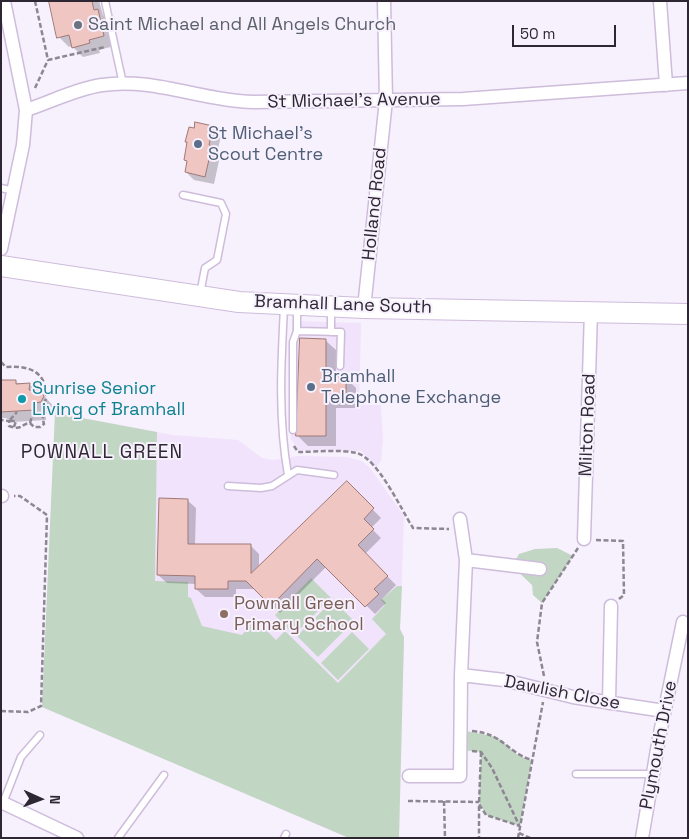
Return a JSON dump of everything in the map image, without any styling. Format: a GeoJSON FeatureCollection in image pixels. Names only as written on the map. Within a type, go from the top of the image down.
{"type":"FeatureCollection","features":[{"type":"Feature","properties":{"kind":"main road","name":"Bramhall Lane South"},"geometry":{"type":"LineString","coordinates":[[1,266],[239,302],[364,308],[688,314]]}},
{"type":"Feature","properties":{"kind":"street"},"geometry":{"type":"LineString","coordinates":[[1,249],[8,190],[23,145],[26,110],[4,1]]}},
{"type":"Feature","properties":{"kind":"street","name":"Holland Road"},"geometry":{"type":"LineString","coordinates":[[364,308],[386,100],[384,1]]}},
{"type":"Feature","properties":{"kind":"street"},"geometry":{"type":"LineString","coordinates":[[660,1],[666,85]]}},
{"type":"Feature","properties":{"kind":"street","name":"St Michael's Avenue"},"geometry":{"type":"LineString","coordinates":[[26,110],[101,85],[123,84],[171,88],[227,102],[463,99],[688,83]]}},
{"type":"Feature","properties":{"kind":"street","name":"Milton Road"},"geometry":{"type":"LineString","coordinates":[[584,539],[591,311]]}},
{"type":"Feature","properties":{"kind":"street"},"geometry":{"type":"LineString","coordinates":[[410,776],[460,776],[461,675],[466,560],[462,524]]}},
{"type":"Feature","properties":{"kind":"street"},"geometry":{"type":"LineString","coordinates":[[466,560],[540,569]]}},
{"type":"Feature","properties":{"kind":"street"},"geometry":{"type":"LineString","coordinates":[[609,703],[611,606]]}},
{"type":"Feature","properties":{"kind":"street","name":"Plymouth Drive"},"geometry":{"type":"LineString","coordinates":[[642,838],[664,711],[683,622]]}},
{"type":"Feature","properties":{"kind":"street","name":"Dawlish Close"},"geometry":{"type":"LineString","coordinates":[[461,675],[545,689],[573,697],[664,711]]}},
{"type":"Feature","properties":{"kind":"street"},"geometry":{"type":"LineString","coordinates":[[2,802],[77,838]]}},
{"type":"Feature","properties":{"kind":"lane"},"geometry":{"type":"LineString","coordinates":[[106,1],[123,84]]}},
{"type":"Feature","properties":{"kind":"lane"},"geometry":{"type":"LineString","coordinates":[[183,195],[221,203],[225,208],[226,214],[217,260],[205,268],[199,296]]}},
{"type":"Feature","properties":{"kind":"lane"},"geometry":{"type":"LineString","coordinates":[[290,304],[296,331],[293,342],[293,430]]}},
{"type":"Feature","properties":{"kind":"lane"},"geometry":{"type":"LineString","coordinates":[[288,475],[282,441],[279,392],[290,304]]}},
{"type":"Feature","properties":{"kind":"lane"},"geometry":{"type":"LineString","coordinates":[[331,306],[331,332]]}},
{"type":"Feature","properties":{"kind":"lane"},"geometry":{"type":"LineString","coordinates":[[296,331],[341,332],[340,366]]}},
{"type":"Feature","properties":{"kind":"lane"},"geometry":{"type":"LineString","coordinates":[[228,486],[260,488],[272,486],[288,475],[303,470],[334,475]]}},
{"type":"Feature","properties":{"kind":"lane"},"geometry":{"type":"LineString","coordinates":[[2,802],[21,757],[40,735]]}},
{"type":"Feature","properties":{"kind":"lane"},"geometry":{"type":"LineString","coordinates":[[118,838],[164,774]]}},
{"type":"Feature","properties":{"kind":"lane"},"geometry":{"type":"LineString","coordinates":[[576,774],[653,774]]}},
{"type":"Feature","properties":{"kind":"path"},"geometry":{"type":"LineString","coordinates":[[26,110],[48,60],[35,1]]}},
{"type":"Feature","properties":{"kind":"path"},"geometry":{"type":"LineString","coordinates":[[48,60],[107,47]]}},
{"type":"Feature","properties":{"kind":"path"},"geometry":{"type":"LineString","coordinates":[[1,362],[6,367],[16,366],[35,370],[41,376],[45,386],[46,398],[42,416],[44,424],[34,428],[30,423]]}},
{"type":"Feature","properties":{"kind":"path"},"geometry":{"type":"LineString","coordinates":[[9,422],[17,412]]}},
{"type":"Feature","properties":{"kind":"path"},"geometry":{"type":"LineString","coordinates":[[9,422],[9,426],[22,428],[30,423],[32,416],[40,414],[42,416]]}},
{"type":"Feature","properties":{"kind":"path"},"geometry":{"type":"LineString","coordinates":[[1,420],[16,421],[17,423],[14,428]]}},
{"type":"Feature","properties":{"kind":"path"},"geometry":{"type":"LineString","coordinates":[[289,440],[298,452],[356,453],[364,456],[372,463],[413,528],[462,524]]}},
{"type":"Feature","properties":{"kind":"path"},"geometry":{"type":"LineString","coordinates":[[1,711],[28,712],[41,706],[48,515],[20,496],[2,496]]}},
{"type":"Feature","properties":{"kind":"path"},"geometry":{"type":"LineString","coordinates":[[518,838],[545,689],[537,642],[542,603],[584,539],[623,541],[624,595],[611,606]]}},
{"type":"Feature","properties":{"kind":"path"},"geometry":{"type":"LineString","coordinates":[[461,730],[497,736],[519,756],[532,760]]}},
{"type":"Feature","properties":{"kind":"path"},"geometry":{"type":"LineString","coordinates":[[461,750],[481,752],[492,768],[520,826]]}},
{"type":"Feature","properties":{"kind":"path"},"geometry":{"type":"LineString","coordinates":[[479,838],[481,752]]}},
{"type":"Feature","properties":{"kind":"path"},"geometry":{"type":"LineString","coordinates":[[408,801],[479,803]]}},
{"type":"Feature","properties":{"kind":"path"},"geometry":{"type":"LineString","coordinates":[[444,801],[445,838]]}},
{"type":"Feature","properties":{"kind":"path"},"geometry":{"type":"LineString","coordinates":[[479,803],[486,815],[520,826]]}},
{"type":"Feature","properties":{"kind":"path"},"geometry":{"type":"LineString","coordinates":[[519,834],[530,838]]}},
{"type":"Feature","properties":{"kind":"shaded area"},"geometry":{"type":"Polygon","coordinates":[[[292,321],[361,323],[359,405],[381,405],[383,440],[381,461],[376,467],[361,451],[299,450],[291,439],[289,422],[292,321]]]}},
{"type":"Feature","properties":{"kind":"shaded area","name":"Pownall Green Primary School"},"geometry":{"type":"Polygon","coordinates":[[[55,413],[172,435],[238,440],[262,458],[274,460],[298,456],[346,457],[362,461],[370,468],[404,516],[400,629],[404,637],[399,838],[349,838],[42,707],[55,413]]]}},
{"type":"Feature","properties":{"kind":"green space","name":"Pownall Green Primary School"},"geometry":{"type":"Polygon","coordinates":[[[55,413],[157,432],[155,581],[188,582],[188,597],[191,598],[202,626],[242,635],[255,619],[276,640],[285,631],[338,683],[386,634],[372,619],[385,605],[381,600],[397,586],[402,586],[400,629],[404,637],[399,838],[349,838],[42,707],[55,413]]]}},
{"type":"Feature","properties":{"kind":"green space"},"geometry":{"type":"Polygon","coordinates":[[[557,548],[573,556],[542,603],[533,595],[532,585],[512,566],[519,554],[535,549],[557,548]]]}},
{"type":"Feature","properties":{"kind":"green space"},"geometry":{"type":"Polygon","coordinates":[[[311,578],[331,598],[294,635],[275,615],[311,578]]]}},
{"type":"Feature","properties":{"kind":"green space"},"geometry":{"type":"Polygon","coordinates":[[[333,600],[354,621],[318,657],[297,636],[333,600]]]}},
{"type":"Feature","properties":{"kind":"green space"},"geometry":{"type":"Polygon","coordinates":[[[352,632],[369,649],[338,680],[321,663],[352,632]]]}},
{"type":"Feature","properties":{"kind":"green space"},"geometry":{"type":"Polygon","coordinates":[[[461,730],[497,737],[519,756],[532,760],[520,826],[486,815],[479,802],[481,752],[461,750],[461,730]]]}},
{"type":"Feature","properties":{"kind":"building","name":"Saint Michael and All Angels Church"},"geometry":{"type":"Polygon","coordinates":[[[49,1],[92,1],[94,10],[98,9],[104,36],[89,40],[90,43],[72,48],[69,35],[57,38],[49,1]]]}},
{"type":"Feature","properties":{"kind":"building"},"geometry":{"type":"Polygon","coordinates":[[[195,122],[213,126],[209,145],[212,146],[205,177],[185,172],[187,161],[184,160],[187,142],[185,142],[189,127],[194,128],[195,122]]]}},
{"type":"Feature","properties":{"kind":"building","name":"Bramhall Telephone Exchange"},"geometry":{"type":"Polygon","coordinates":[[[300,338],[326,339],[326,376],[346,376],[346,398],[326,398],[326,436],[296,436],[300,338]]]}},
{"type":"Feature","properties":{"kind":"building","name":"Sunrise Senior Living of Bramhall"},"geometry":{"type":"Polygon","coordinates":[[[1,380],[16,380],[16,384],[30,383],[29,390],[39,389],[44,396],[41,402],[35,403],[35,410],[1,412],[1,380]]]}},
{"type":"Feature","properties":{"kind":"building"},"geometry":{"type":"Polygon","coordinates":[[[347,481],[374,508],[364,519],[374,529],[358,545],[388,576],[374,589],[379,594],[365,607],[317,559],[271,606],[246,581],[228,581],[228,589],[195,589],[195,576],[157,575],[159,498],[188,499],[188,544],[251,544],[251,573],[347,481]]]}},
{"type":"Feature","properties":{"kind":"place","name":"Saint Michael and All Angels Church"},"geometry":{"type":"Point","coordinates":[78,25]}},
{"type":"Feature","properties":{"kind":"place","name":"St Michael's Scout Centre"},"geometry":{"type":"Point","coordinates":[198,144]}},
{"type":"Feature","properties":{"kind":"place","name":"Bramhall Telephone Exchange"},"geometry":{"type":"Point","coordinates":[311,387]}},
{"type":"Feature","properties":{"kind":"place","name":"Sunrise Senior Living of Bramhall"},"geometry":{"type":"Point","coordinates":[22,399]}},
{"type":"Feature","properties":{"kind":"place","name":"Pownall Green Primary School"},"geometry":{"type":"Point","coordinates":[224,614]}},
{"type":"Feature","properties":{"kind":"district","name":"POWNALL GREEN"},"geometry":{"type":"Point","coordinates":[102,453]}}]}
